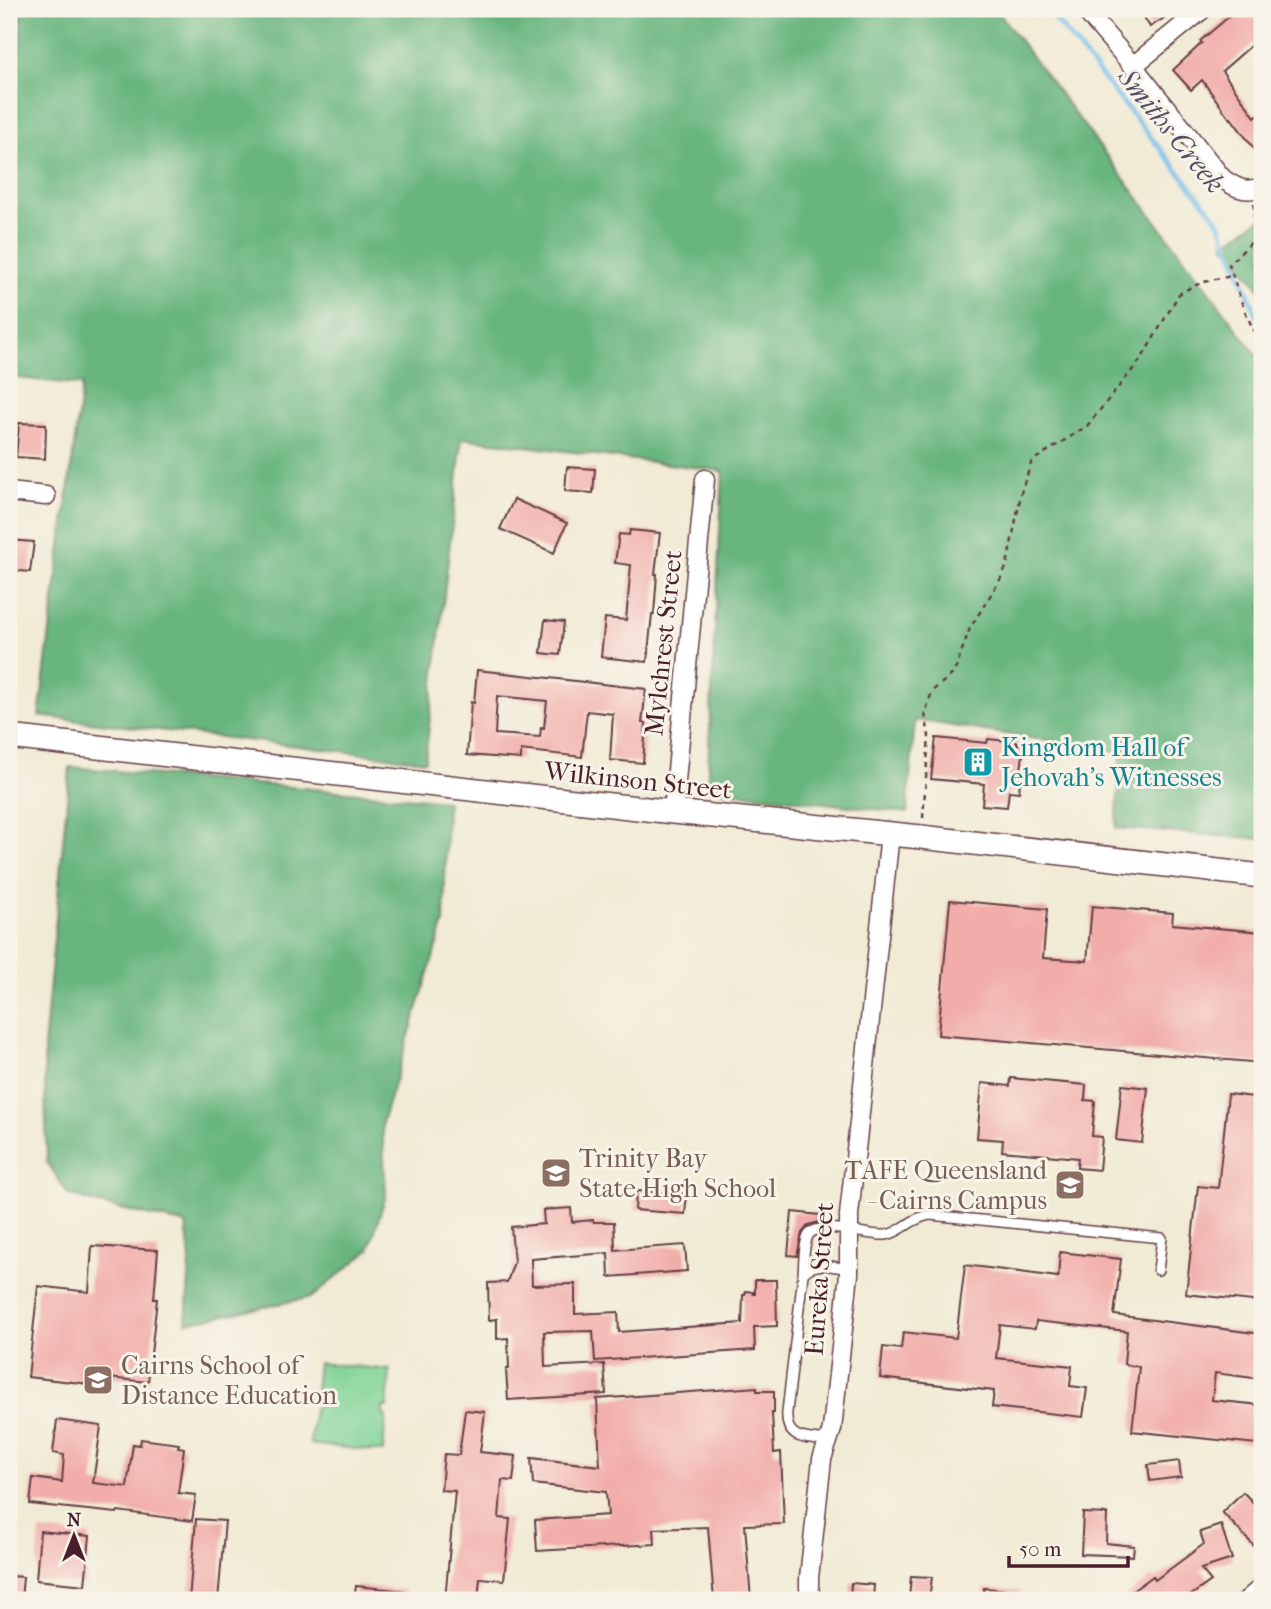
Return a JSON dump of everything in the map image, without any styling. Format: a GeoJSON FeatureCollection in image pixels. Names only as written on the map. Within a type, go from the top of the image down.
{"type":"FeatureCollection","features":[{"type":"Feature","properties":{"kind":"street"},"geometry":{"type":"LineString","coordinates":[[1084,9],[1223,179],[1253,189]]}},
{"type":"Feature","properties":{"kind":"street"},"geometry":{"type":"LineString","coordinates":[[1133,66],[1203,9]]}},
{"type":"Feature","properties":{"kind":"street","name":"Mylchrest Street"},"geometry":{"type":"LineString","coordinates":[[673,812],[705,479]]}},
{"type":"Feature","properties":{"kind":"street"},"geometry":{"type":"LineString","coordinates":[[9,492],[46,496]]}},
{"type":"Feature","properties":{"kind":"street","name":"Wilkinson Street"},"geometry":{"type":"LineString","coordinates":[[9,737],[1262,876]]}},
{"type":"Feature","properties":{"kind":"street","name":"Eureka Street"},"geometry":{"type":"LineString","coordinates":[[812,1600],[809,1578],[821,1463],[832,1429],[849,1269],[848,1231],[890,834]]}},
{"type":"Feature","properties":{"kind":"street"},"geometry":{"type":"LineString","coordinates":[[1247,1600],[1262,1587]]}},
{"type":"Feature","properties":{"kind":"lane"},"geometry":{"type":"LineString","coordinates":[[828,1441],[797,1436],[789,1430],[786,1420],[807,1240],[815,1230],[821,1228],[887,1235],[919,1217],[933,1215],[1162,1238],[1158,1270]]}},
{"type":"Feature","properties":{"kind":"lane"},"geometry":{"type":"LineString","coordinates":[[803,1274],[810,1266],[817,1265],[849,1269]]}},
{"type":"Feature","properties":{"kind":"path"},"geometry":{"type":"LineString","coordinates":[[1253,189],[1254,240],[1229,264],[1239,296],[1262,342]]}},
{"type":"Feature","properties":{"kind":"path"},"geometry":{"type":"LineString","coordinates":[[921,837],[929,736],[925,714],[932,691],[954,673],[970,628],[1007,565],[1021,489],[1032,461],[1087,426],[1142,358],[1179,294],[1210,280],[1233,276]]}},
{"type":"Feature","properties":{"kind":"green space"},"geometry":{"type":"Polygon","coordinates":[[[22,9],[996,9],[1262,362],[1262,839],[1116,828],[1121,752],[915,720],[907,813],[707,789],[723,471],[462,438],[425,761],[39,716],[82,385],[9,377],[9,134],[14,134],[22,9]]]}},
{"type":"Feature","properties":{"kind":"green space"},"geometry":{"type":"Polygon","coordinates":[[[1262,218],[1262,292],[1224,244],[1262,218]]]}},
{"type":"Feature","properties":{"kind":"green space"},"geometry":{"type":"Polygon","coordinates":[[[70,767],[447,801],[444,922],[382,1123],[386,1195],[369,1250],[312,1297],[186,1323],[190,1260],[186,1224],[68,1194],[47,1162],[44,1047],[70,767]]]}},
{"type":"Feature","properties":{"kind":"green space"},"geometry":{"type":"Polygon","coordinates":[[[318,1363],[390,1370],[387,1407],[383,1407],[383,1415],[386,1415],[383,1452],[310,1444],[314,1408],[317,1408],[317,1400],[314,1399],[318,1363]]]}},
{"type":"Feature","properties":{"kind":"building"},"geometry":{"type":"Polygon","coordinates":[[[1139,9],[1178,9],[1150,27],[1139,9]]]}},
{"type":"Feature","properties":{"kind":"building"},"geometry":{"type":"Polygon","coordinates":[[[1238,9],[1262,9],[1262,36],[1222,71],[1255,117],[1262,111],[1262,159],[1202,80],[1191,90],[1173,70],[1202,43],[1200,41],[1238,9]]]}},
{"type":"Feature","properties":{"kind":"building"},"geometry":{"type":"Polygon","coordinates":[[[19,423],[46,424],[45,459],[16,457],[19,423]]]}},
{"type":"Feature","properties":{"kind":"building"},"geometry":{"type":"Polygon","coordinates":[[[567,467],[595,469],[593,493],[565,491],[567,467]]]}},
{"type":"Feature","properties":{"kind":"building"},"geometry":{"type":"Polygon","coordinates":[[[514,499],[567,523],[554,553],[500,529],[514,499]]]}},
{"type":"Feature","properties":{"kind":"building"},"geometry":{"type":"Polygon","coordinates":[[[630,530],[660,533],[654,614],[647,662],[601,657],[605,618],[626,620],[631,565],[615,563],[619,534],[629,535],[630,530]]]}},
{"type":"Feature","properties":{"kind":"building"},"geometry":{"type":"Polygon","coordinates":[[[9,540],[34,542],[30,572],[9,570],[9,540]]]}},
{"type":"Feature","properties":{"kind":"building"},"geometry":{"type":"Polygon","coordinates":[[[545,620],[564,622],[560,655],[541,653],[545,620]]]}},
{"type":"Feature","properties":{"kind":"building"},"geometry":{"type":"Polygon","coordinates":[[[477,670],[646,689],[642,723],[646,723],[643,763],[610,760],[613,714],[587,711],[582,757],[521,750],[521,759],[467,755],[471,702],[474,703],[477,670]],[[497,696],[495,734],[540,737],[541,727],[544,728],[547,701],[497,696]]]}},
{"type":"Feature","properties":{"kind":"building","name":"Kingdom Hall of Jehovah's Witnesses"},"geometry":{"type":"Polygon","coordinates":[[[936,738],[987,743],[988,739],[1024,744],[1019,792],[1009,791],[1007,807],[982,805],[984,784],[931,779],[936,738]]]}},
{"type":"Feature","properties":{"kind":"building"},"geometry":{"type":"Polygon","coordinates":[[[950,900],[1047,909],[1043,958],[1087,961],[1092,906],[1173,913],[1172,924],[1262,932],[1262,1063],[938,1035],[950,900]]]}},
{"type":"Feature","properties":{"kind":"building"},"geometry":{"type":"Polygon","coordinates":[[[1011,1078],[1086,1085],[1085,1100],[1095,1101],[1092,1136],[1102,1137],[1099,1170],[1077,1168],[1078,1158],[1002,1151],[1003,1140],[977,1138],[982,1083],[1010,1086],[1011,1078]]]}},
{"type":"Feature","properties":{"kind":"building"},"geometry":{"type":"Polygon","coordinates":[[[1122,1085],[1148,1088],[1142,1143],[1116,1140],[1122,1085]]]}},
{"type":"Feature","properties":{"kind":"building"},"geometry":{"type":"Polygon","coordinates":[[[1228,1094],[1262,1098],[1262,1302],[1186,1294],[1198,1186],[1218,1188],[1228,1094]]]}},
{"type":"Feature","properties":{"kind":"building"},"geometry":{"type":"Polygon","coordinates":[[[636,1191],[687,1194],[685,1214],[635,1210],[636,1191]]]}},
{"type":"Feature","properties":{"kind":"building"},"geometry":{"type":"Polygon","coordinates":[[[571,1208],[572,1222],[614,1222],[615,1250],[685,1245],[687,1271],[609,1277],[608,1253],[531,1259],[532,1285],[575,1284],[575,1314],[618,1312],[619,1332],[742,1323],[743,1295],[746,1291],[755,1294],[755,1280],[776,1280],[777,1326],[754,1327],[755,1350],[595,1361],[593,1331],[544,1332],[545,1367],[604,1364],[606,1394],[508,1400],[508,1338],[497,1339],[497,1319],[489,1320],[488,1283],[507,1282],[514,1262],[511,1227],[544,1224],[543,1210],[571,1208]]]}},
{"type":"Feature","properties":{"kind":"building"},"geometry":{"type":"Polygon","coordinates":[[[792,1212],[820,1215],[819,1222],[809,1225],[802,1233],[797,1256],[788,1255],[792,1212]]]}},
{"type":"Feature","properties":{"kind":"building"},"geometry":{"type":"Polygon","coordinates":[[[92,1246],[158,1250],[154,1299],[157,1299],[148,1382],[108,1378],[107,1386],[28,1377],[38,1286],[89,1292],[92,1246]]]}},
{"type":"Feature","properties":{"kind":"building"},"geometry":{"type":"Polygon","coordinates":[[[1060,1252],[1121,1259],[1114,1315],[1262,1334],[1262,1379],[1215,1373],[1212,1400],[1260,1405],[1257,1444],[1132,1431],[1139,1367],[1124,1364],[1127,1331],[1036,1321],[1035,1329],[1000,1325],[996,1358],[1072,1366],[1070,1386],[1087,1388],[1083,1417],[992,1407],[994,1391],[880,1378],[883,1347],[901,1349],[903,1332],[956,1338],[965,1265],[1058,1277],[1060,1252]]]}},
{"type":"Feature","properties":{"kind":"building"},"geometry":{"type":"Polygon","coordinates":[[[757,1387],[757,1391],[774,1391],[774,1453],[781,1452],[784,1524],[745,1525],[751,1600],[714,1600],[708,1527],[654,1529],[655,1544],[537,1551],[535,1520],[608,1515],[606,1492],[533,1484],[531,1458],[600,1466],[597,1399],[757,1387]]]}},
{"type":"Feature","properties":{"kind":"building"},"geometry":{"type":"Polygon","coordinates":[[[465,1410],[485,1412],[480,1452],[516,1456],[513,1481],[502,1480],[499,1518],[510,1519],[504,1580],[480,1578],[478,1600],[445,1600],[455,1491],[441,1490],[444,1454],[459,1455],[465,1410]]]}},
{"type":"Feature","properties":{"kind":"building"},"geometry":{"type":"Polygon","coordinates":[[[57,1420],[101,1426],[93,1483],[127,1487],[133,1444],[140,1445],[141,1439],[179,1444],[178,1447],[184,1448],[178,1493],[196,1495],[192,1521],[118,1511],[30,1504],[33,1478],[62,1482],[64,1455],[53,1453],[57,1420]]]}},
{"type":"Feature","properties":{"kind":"building"},"geometry":{"type":"Polygon","coordinates":[[[1179,1461],[1181,1477],[1150,1481],[1148,1465],[1179,1461]]]}},
{"type":"Feature","properties":{"kind":"building"},"geometry":{"type":"Polygon","coordinates":[[[1243,1492],[1262,1512],[1262,1540],[1255,1547],[1222,1512],[1243,1492]]]}},
{"type":"Feature","properties":{"kind":"building"},"geometry":{"type":"Polygon","coordinates":[[[1083,1513],[1107,1514],[1106,1543],[1134,1546],[1133,1556],[1081,1554],[1083,1513]]]}},
{"type":"Feature","properties":{"kind":"building"},"geometry":{"type":"Polygon","coordinates":[[[196,1519],[225,1521],[218,1600],[189,1600],[196,1519]]]}},
{"type":"Feature","properties":{"kind":"building"},"geometry":{"type":"Polygon","coordinates":[[[1221,1525],[1232,1559],[1201,1569],[1211,1581],[1184,1600],[1120,1600],[1153,1576],[1155,1580],[1204,1544],[1200,1532],[1221,1525]]]}},
{"type":"Feature","properties":{"kind":"building"},"geometry":{"type":"Polygon","coordinates":[[[40,1531],[90,1536],[85,1585],[36,1580],[40,1531]]]}},
{"type":"Feature","properties":{"kind":"building"},"geometry":{"type":"Polygon","coordinates":[[[9,1576],[23,1577],[21,1600],[9,1600],[9,1576]]]}},
{"type":"Feature","properties":{"kind":"building"},"geometry":{"type":"Polygon","coordinates":[[[911,1576],[932,1577],[929,1600],[909,1600],[911,1576]]]}},
{"type":"Feature","properties":{"kind":"building"},"geometry":{"type":"Polygon","coordinates":[[[851,1583],[874,1585],[873,1600],[850,1600],[851,1583]]]}},
{"type":"Feature","properties":{"kind":"building"},"geometry":{"type":"Polygon","coordinates":[[[356,1586],[405,1591],[405,1600],[354,1600],[356,1586]]]}},
{"type":"Feature","properties":{"kind":"building"},"geometry":{"type":"Polygon","coordinates":[[[984,1588],[1020,1591],[1020,1600],[983,1600],[984,1588]]]}},
{"type":"Feature","properties":{"kind":"waterway","name":"Smiths Creek"},"geometry":{"type":"LineString","coordinates":[[1047,9],[1218,220],[1262,328]]}},
{"type":"Feature","properties":{"kind":"place","name":"Kingdom Hall of Jehovah's Witnesses"},"geometry":{"type":"Point","coordinates":[978,762]}},
{"type":"Feature","properties":{"kind":"place","name":"Trinity Bay State High School"},"geometry":{"type":"Point","coordinates":[556,1173]}},
{"type":"Feature","properties":{"kind":"place","name":"TAFE Queensland - Cairns Campus"},"geometry":{"type":"Point","coordinates":[1070,1185]}},
{"type":"Feature","properties":{"kind":"place","name":"Cairns School of Distance Education"},"geometry":{"type":"Point","coordinates":[98,1380]}}]}
